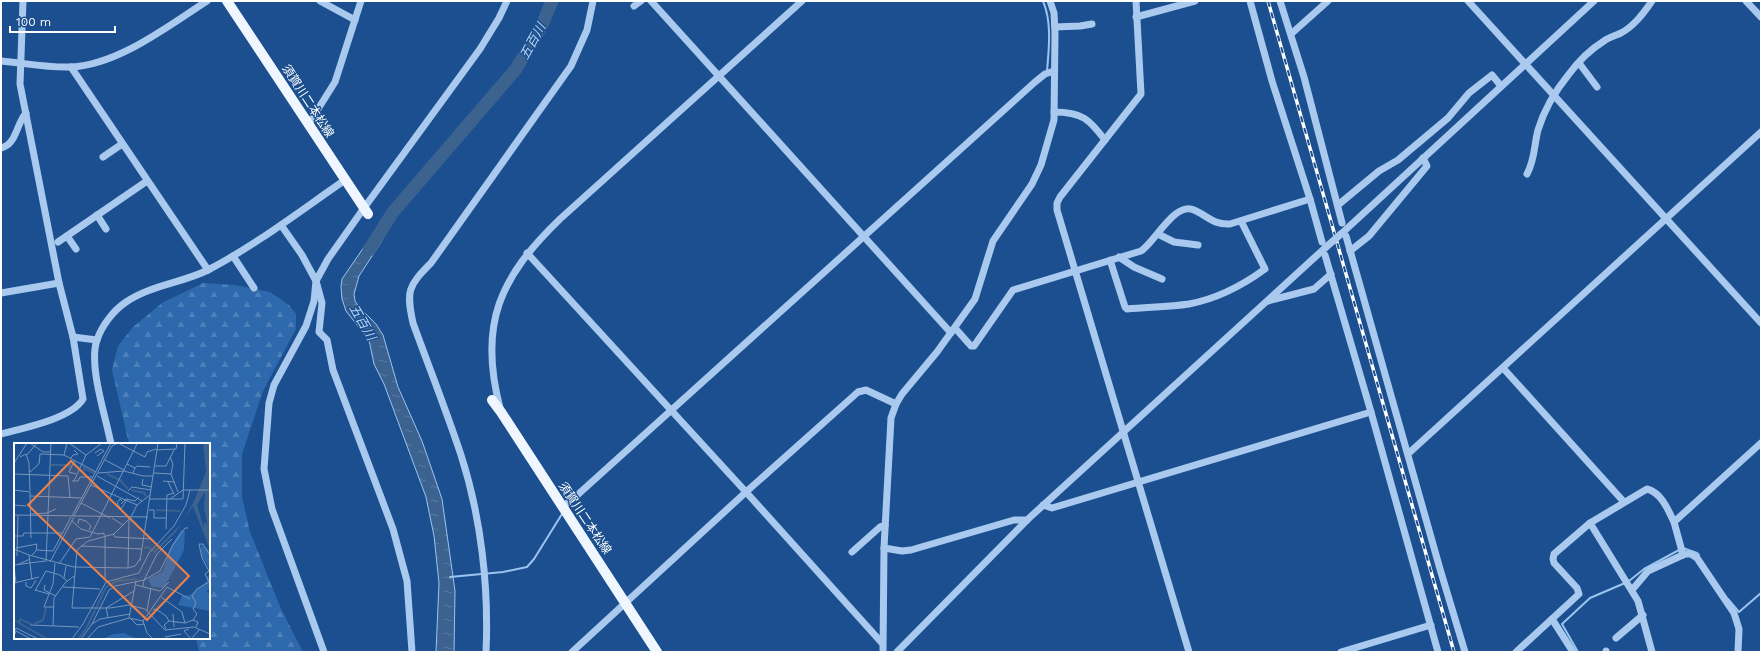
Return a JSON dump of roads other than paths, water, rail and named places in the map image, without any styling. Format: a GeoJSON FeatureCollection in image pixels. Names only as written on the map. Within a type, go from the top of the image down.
{"type":"FeatureCollection","features":[{"type":"Feature","properties":{"kind":"main road","name":"須賀川二本松線"},"geometry":{"type":"LineString","coordinates":[[227,1],[366,211]]}},
{"type":"Feature","properties":{"kind":"main road","name":"須賀川二本松線"},"geometry":{"type":"LineString","coordinates":[[492,400],[657,652]]}},
{"type":"Feature","properties":{"kind":"street"},"geometry":{"type":"LineString","coordinates":[[1,434],[34,426],[79,407],[84,400],[73,337],[59,283],[20,84],[23,1]]}},
{"type":"Feature","properties":{"kind":"street"},"geometry":{"type":"LineString","coordinates":[[1,61],[21,64],[71,67],[106,60],[136,46],[207,1]]}},
{"type":"Feature","properties":{"kind":"street"},"geometry":{"type":"LineString","coordinates":[[320,1],[355,20]]}},
{"type":"Feature","properties":{"kind":"street"},"geometry":{"type":"LineString","coordinates":[[308,125],[335,82],[361,1]]}},
{"type":"Feature","properties":{"kind":"street"},"geometry":{"type":"LineString","coordinates":[[324,652],[272,509],[264,469],[268,403],[274,386],[306,326],[314,301],[316,281],[328,259],[366,211],[480,49],[500,18],[506,1]]}},
{"type":"Feature","properties":{"kind":"street"},"geometry":{"type":"LineString","coordinates":[[486,652],[487,630],[484,571],[478,524],[461,456],[413,323],[409,305],[409,295],[414,280],[431,263],[571,66],[587,30],[593,1]]}},
{"type":"Feature","properties":{"kind":"street"},"geometry":{"type":"LineString","coordinates":[[634,6],[641,1]]}},
{"type":"Feature","properties":{"kind":"street"},"geometry":{"type":"LineString","coordinates":[[651,1],[864,238],[953,331],[970,346],[974,346],[1013,290],[1074,270],[1141,251],[1150,243],[1175,214],[1185,209],[1193,209],[1220,225],[1241,221],[1310,199]]}},
{"type":"Feature","properties":{"kind":"street"},"geometry":{"type":"LineString","coordinates":[[501,412],[492,364],[494,326],[497,311],[508,284],[528,253],[560,219],[802,1]]}},
{"type":"Feature","properties":{"kind":"street"},"geometry":{"type":"LineString","coordinates":[[882,652],[884,548],[891,418],[896,404],[909,384],[953,331],[975,299],[993,241],[1038,173],[1052,132],[1054,112],[1055,27],[1054,13],[1050,1]]}},
{"type":"Feature","properties":{"kind":"street"},"geometry":{"type":"LineString","coordinates":[[1136,1],[1141,94],[1057,203],[1057,210],[1189,652]]}},
{"type":"Feature","properties":{"kind":"street"},"geometry":{"type":"LineString","coordinates":[[1136,17],[1195,1]]}},
{"type":"Feature","properties":{"kind":"street"},"geometry":{"type":"LineString","coordinates":[[1250,1],[1272,81],[1310,199],[1438,652]]}},
{"type":"Feature","properties":{"kind":"street"},"geometry":{"type":"LineString","coordinates":[[1280,1],[1291,34],[1342,223]]}},
{"type":"Feature","properties":{"kind":"street"},"geometry":{"type":"LineString","coordinates":[[1291,34],[1328,1]]}},
{"type":"Feature","properties":{"kind":"street"},"geometry":{"type":"LineString","coordinates":[[1468,1],[1761,323]]}},
{"type":"Feature","properties":{"kind":"street"},"geometry":{"type":"LineString","coordinates":[[897,652],[1027,520],[1324,248],[1344,235],[1423,158],[1594,1]]}},
{"type":"Feature","properties":{"kind":"street"},"geometry":{"type":"LineString","coordinates":[[1527,174],[1533,160],[1538,129],[1554,95],[1579,63],[1605,40],[1627,30],[1637,21],[1652,1]]}},
{"type":"Feature","properties":{"kind":"street"},"geometry":{"type":"LineString","coordinates":[[1746,1],[1761,17]]}},
{"type":"Feature","properties":{"kind":"street"},"geometry":{"type":"LineString","coordinates":[[1055,27],[1092,24]]}},
{"type":"Feature","properties":{"kind":"street"},"geometry":{"type":"LineString","coordinates":[[1579,63],[1597,87]]}},
{"type":"Feature","properties":{"kind":"street"},"geometry":{"type":"LineString","coordinates":[[71,67],[208,270]]}},
{"type":"Feature","properties":{"kind":"street"},"geometry":{"type":"LineString","coordinates":[[562,507],[574,498],[864,238],[1040,78],[1045,74],[1054,71]]}},
{"type":"Feature","properties":{"kind":"street"},"geometry":{"type":"LineString","coordinates":[[1338,205],[1379,171],[1398,160],[1448,118],[1469,93],[1492,75],[1501,86]]}},
{"type":"Feature","properties":{"kind":"street"},"geometry":{"type":"LineString","coordinates":[[1054,112],[1074,114],[1088,120],[1106,140]]}},
{"type":"Feature","properties":{"kind":"street"},"geometry":{"type":"LineString","coordinates":[[1,148],[6,147],[12,141],[26,113]]}},
{"type":"Feature","properties":{"kind":"street"},"geometry":{"type":"LineString","coordinates":[[1409,453],[1761,132]]}},
{"type":"Feature","properties":{"kind":"street"},"geometry":{"type":"LineString","coordinates":[[103,157],[122,144]]}},
{"type":"Feature","properties":{"kind":"street"},"geometry":{"type":"LineString","coordinates":[[1350,251],[1369,236],[1427,166],[1423,158]]}},
{"type":"Feature","properties":{"kind":"street"},"geometry":{"type":"LineString","coordinates":[[111,443],[96,375],[95,350],[97,340],[112,315],[126,302],[139,295],[196,276],[233,256],[345,180]]}},
{"type":"Feature","properties":{"kind":"street"},"geometry":{"type":"LineString","coordinates":[[58,242],[147,181]]}},
{"type":"Feature","properties":{"kind":"street"},"geometry":{"type":"LineString","coordinates":[[97,215],[106,229]]}},
{"type":"Feature","properties":{"kind":"street"},"geometry":{"type":"LineString","coordinates":[[1110,260],[1125,307],[1127,309],[1189,304],[1200,301],[1230,290],[1265,269],[1241,221]]}},
{"type":"Feature","properties":{"kind":"street"},"geometry":{"type":"LineString","coordinates":[[281,224],[302,255],[316,281],[322,303],[319,332],[327,340],[334,370],[394,529],[407,581],[412,652]]}},
{"type":"Feature","properties":{"kind":"street"},"geometry":{"type":"LineString","coordinates":[[1158,234],[1174,242],[1198,245]]}},
{"type":"Feature","properties":{"kind":"street"},"geometry":{"type":"LineString","coordinates":[[1344,235],[1409,453],[1440,569],[1465,652]]}},
{"type":"Feature","properties":{"kind":"street"},"geometry":{"type":"LineString","coordinates":[[67,236],[76,250]]}},
{"type":"Feature","properties":{"kind":"street"},"geometry":{"type":"LineString","coordinates":[[528,253],[882,642]]}},
{"type":"Feature","properties":{"kind":"street"},"geometry":{"type":"LineString","coordinates":[[233,256],[254,288]]}},
{"type":"Feature","properties":{"kind":"street"},"geometry":{"type":"LineString","coordinates":[[1119,257],[1134,267],[1162,279]]}},
{"type":"Feature","properties":{"kind":"street"},"geometry":{"type":"LineString","coordinates":[[1267,301],[1314,289],[1331,274]]}},
{"type":"Feature","properties":{"kind":"street"},"geometry":{"type":"LineString","coordinates":[[1,293],[59,283]]}},
{"type":"Feature","properties":{"kind":"street"},"geometry":{"type":"LineString","coordinates":[[73,337],[97,340]]}},
{"type":"Feature","properties":{"kind":"street"},"geometry":{"type":"LineString","coordinates":[[1503,368],[1624,502]]}},
{"type":"Feature","properties":{"kind":"street"},"geometry":{"type":"LineString","coordinates":[[572,652],[746,492],[858,392],[866,390],[896,404]]}},
{"type":"Feature","properties":{"kind":"street"},"geometry":{"type":"LineString","coordinates":[[1043,506],[1052,508],[1371,412]]}},
{"type":"Feature","properties":{"kind":"street"},"geometry":{"type":"LineString","coordinates":[[1674,522],[1761,443]]}},
{"type":"Feature","properties":{"kind":"street"},"geometry":{"type":"LineString","coordinates":[[1516,652],[1577,597],[1579,591],[1554,563],[1554,554],[1590,523],[1624,502],[1647,489],[1661,498],[1674,522],[1683,555]]}},
{"type":"Feature","properties":{"kind":"street"},"geometry":{"type":"LineString","coordinates":[[884,548],[902,552],[1014,520],[1027,520]]}},
{"type":"Feature","properties":{"kind":"street"},"geometry":{"type":"LineString","coordinates":[[1590,523],[1638,601],[1652,652]]}},
{"type":"Feature","properties":{"kind":"street"},"geometry":{"type":"LineString","coordinates":[[852,552],[880,527],[885,525]]}},
{"type":"Feature","properties":{"kind":"street"},"geometry":{"type":"LineString","coordinates":[[1628,585],[1637,582],[1648,571],[1683,555],[1691,554],[1697,558],[1734,613],[1738,629],[1738,652]]}},
{"type":"Feature","properties":{"kind":"street"},"geometry":{"type":"LineString","coordinates":[[1616,638],[1643,615]]}},
{"type":"Feature","properties":{"kind":"street"},"geometry":{"type":"LineString","coordinates":[[1552,619],[1573,652]]}},
{"type":"Feature","properties":{"kind":"street"},"geometry":{"type":"LineString","coordinates":[[1341,652],[1431,625]]}},
{"type":"Feature","properties":{"kind":"water"},"geometry":{"type":"Polygon","coordinates":[[[375,231],[382,241],[359,276],[354,294],[355,301],[376,324],[383,335],[398,387],[422,441],[442,499],[455,591],[454,652],[436,652],[439,583],[434,536],[426,497],[384,384],[374,364],[369,340],[346,311],[342,299],[342,279],[375,231]]]}},
{"type":"Feature","properties":{"kind":"waterway","name":"五百川"},"geometry":{"type":"LineString","coordinates":[[369,250],[393,212],[516,69],[542,25],[552,1]]}},
{"type":"Feature","properties":{"kind":"waterway"},"geometry":{"type":"LineString","coordinates":[[1043,1],[1049,26],[1047,71]]}},
{"type":"Feature","properties":{"kind":"waterway"},"geometry":{"type":"LineString","coordinates":[[450,577],[503,572],[527,567],[534,559],[562,514]]}},
{"type":"Feature","properties":{"kind":"waterway"},"geometry":{"type":"LineString","coordinates":[[1683,548],[1699,555]]}},
{"type":"Feature","properties":{"kind":"waterway"},"geometry":{"type":"LineString","coordinates":[[1629,581],[1644,569],[1679,550]]}},
{"type":"Feature","properties":{"kind":"waterway"},"geometry":{"type":"LineString","coordinates":[[1578,652],[1562,624],[1590,598],[1625,583]]}},
{"type":"Feature","properties":{"kind":"waterway"},"geometry":{"type":"LineString","coordinates":[[1728,599],[1739,612],[1761,593]]}},
{"type":"Feature","properties":{"kind":"railway"},"geometry":{"type":"LineString","coordinates":[[1268,1],[1454,652]]}}]}
